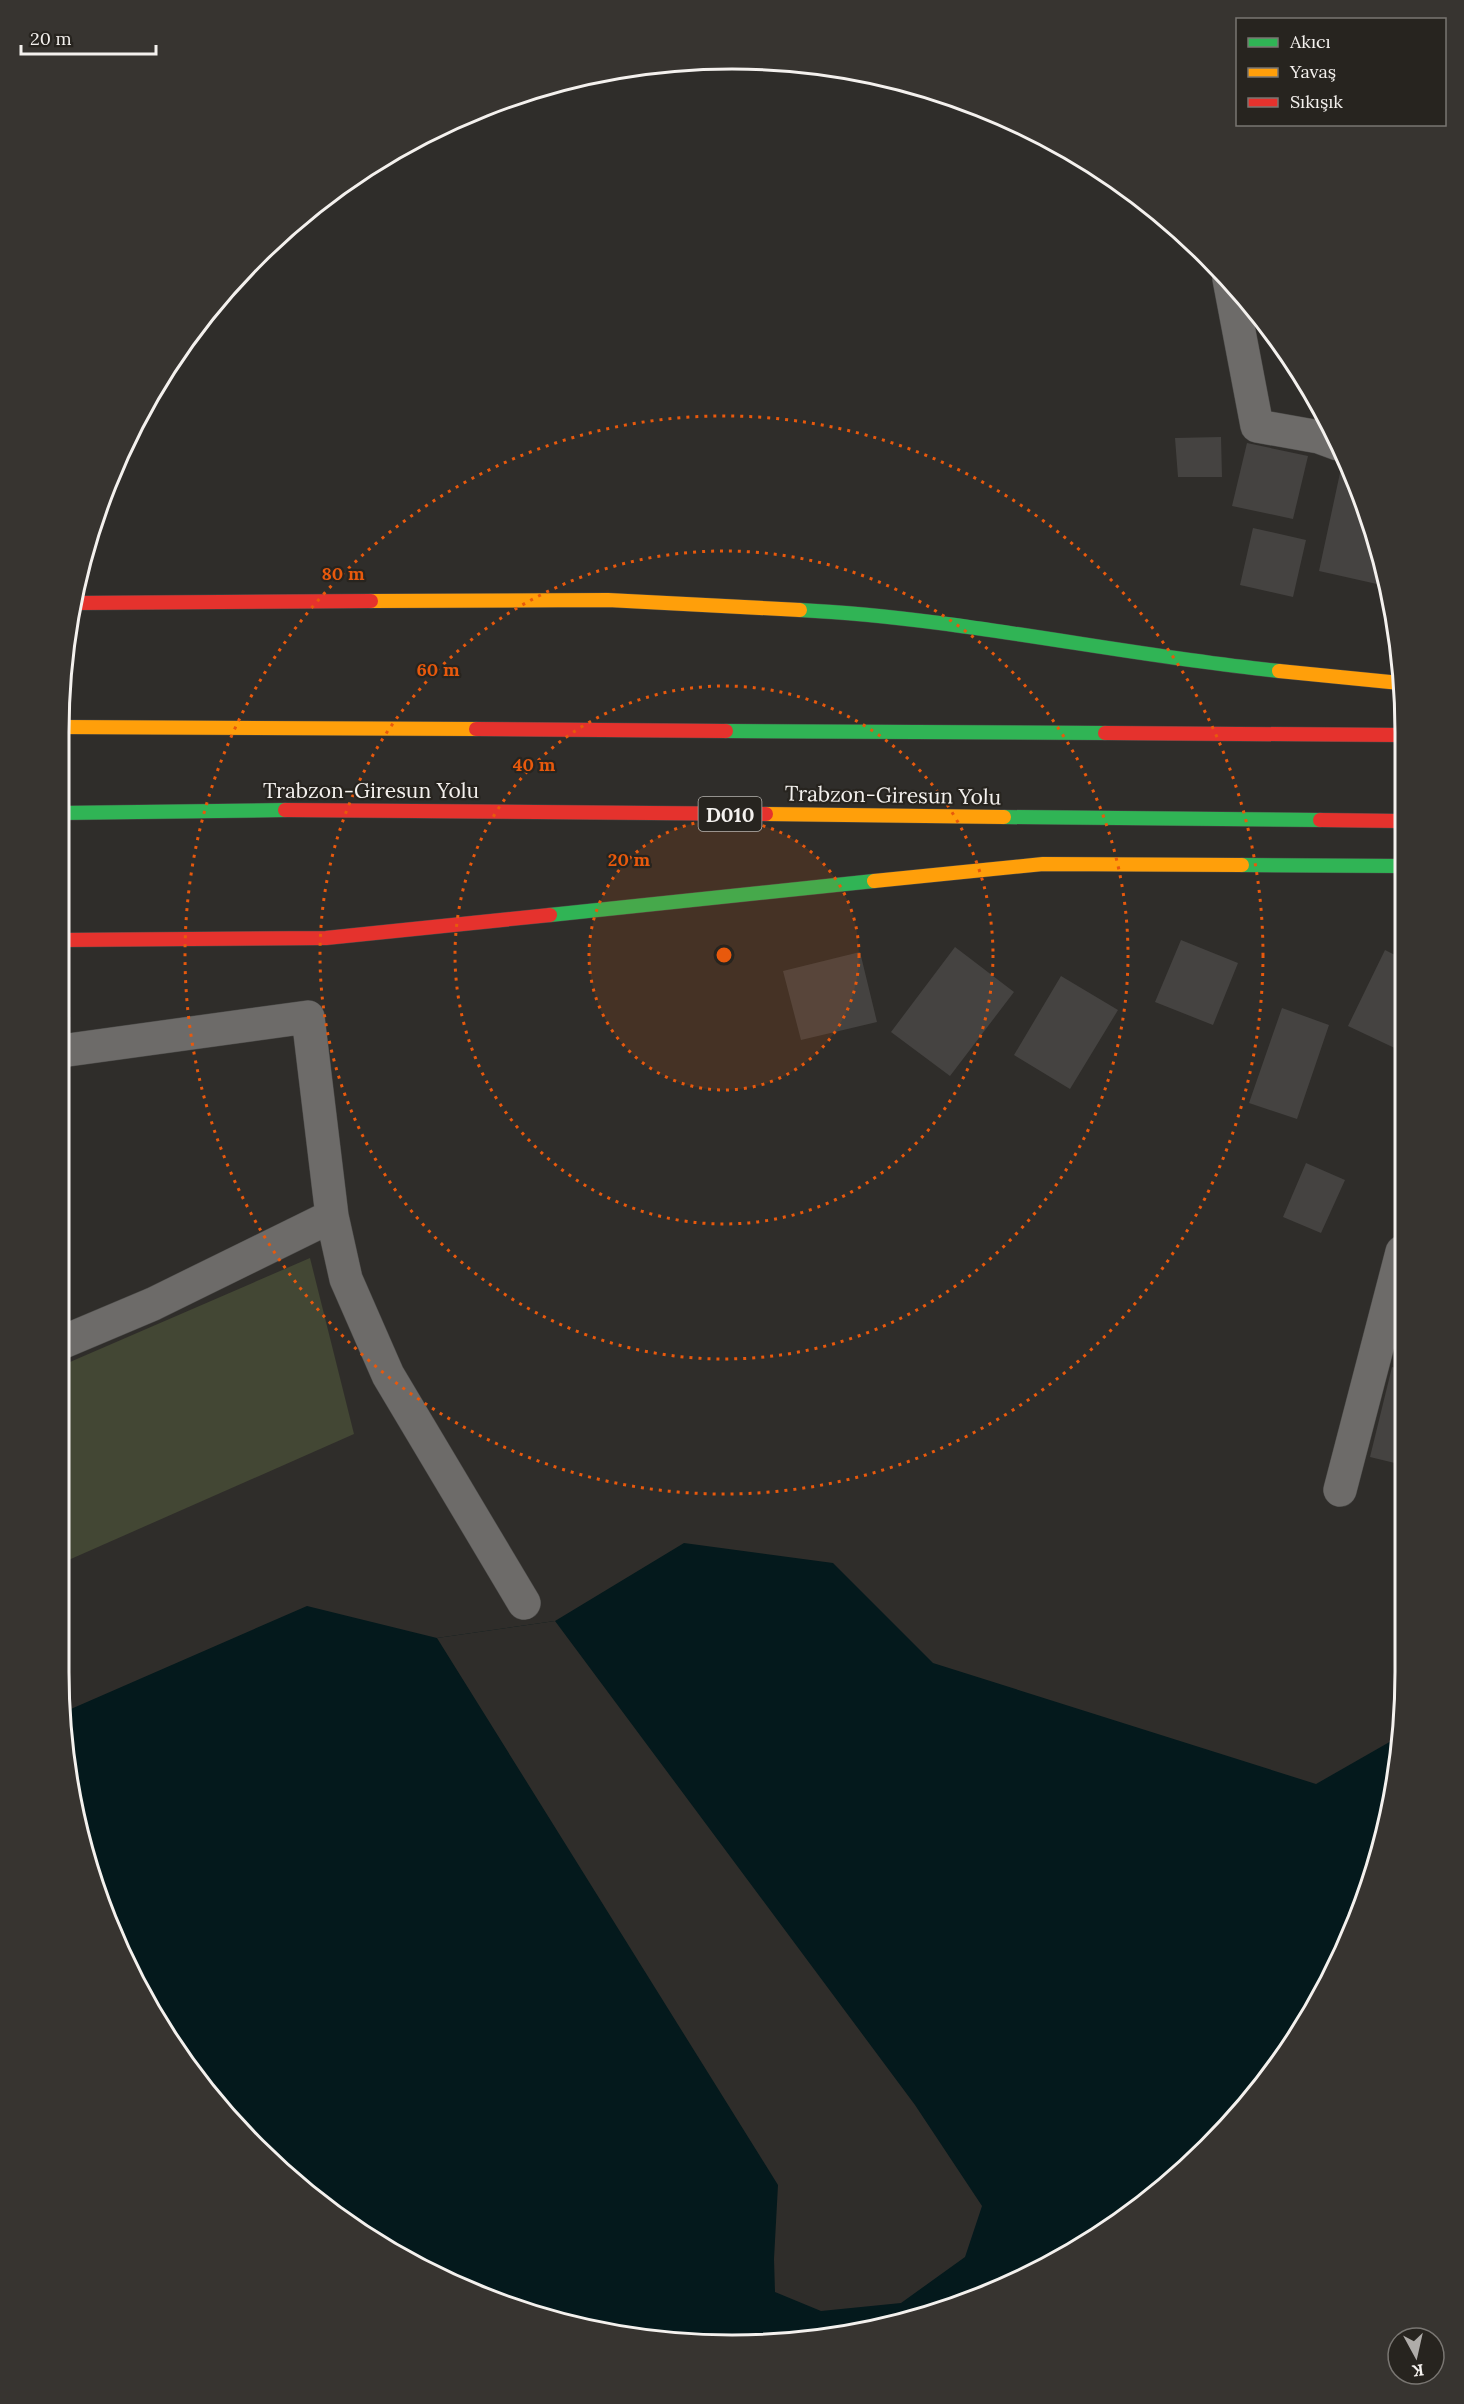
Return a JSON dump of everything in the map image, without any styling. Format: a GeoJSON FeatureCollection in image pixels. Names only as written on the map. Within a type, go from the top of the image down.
{"type":"FeatureCollection","features":[{"type":"Feature","properties":{"kind":"highway"},"geometry":{"type":"LineString","coordinates":[[82,603],[609,600],[819,611],[1032,635],[1229,666],[1393,682]]}},
{"type":"Feature","properties":{"kind":"highway"},"geometry":{"type":"LineString","coordinates":[[69,727],[1395,735]]}},
{"type":"Feature","properties":{"kind":"highway","name":"Trabzon-Giresun Yolu"},"geometry":{"type":"LineString","coordinates":[[69,813],[333,809],[1395,821]]}},
{"type":"Feature","properties":{"kind":"highway"},"geometry":{"type":"LineString","coordinates":[[69,940],[326,938],[1043,864],[1395,866]]}},
{"type":"Feature","properties":{"kind":"street"},"geometry":{"type":"LineString","coordinates":[[1233,298],[1257,426],[1328,440]]}},
{"type":"Feature","properties":{"kind":"street"},"geometry":{"type":"LineString","coordinates":[[69,1050],[308,1017],[332,1216],[346,1279],[388,1375],[524,1603]]}},
{"type":"Feature","properties":{"kind":"street"},"geometry":{"type":"LineString","coordinates":[[69,1339],[153,1304],[332,1216]]}},
{"type":"Feature","properties":{"kind":"street"},"geometry":{"type":"LineString","coordinates":[[1340,1490],[1395,1279]]}},
{"type":"Feature","properties":{"kind":"green space"},"geometry":{"type":"Polygon","coordinates":[[[310,1258],[354,1434],[69,1560],[69,1362],[310,1258]]]}},
{"type":"Feature","properties":{"kind":"shaded area"},"geometry":{"type":"Polygon","coordinates":[[[684,1543],[833,1563],[933,1663],[1316,1784],[1391,1741],[1382,1801],[1360,1885],[1345,1926],[1306,2004],[1258,2076],[1230,2109],[1201,2141],[1136,2198],[1064,2246],[1025,2267],[986,2285],[904,2312],[861,2322],[775,2334],[689,2334],[645,2329],[603,2322],[519,2300],[439,2267],[400,2246],[328,2198],[263,2141],[206,2076],[158,2004],[119,1926],[104,1885],[82,1801],[70,1709],[307,1606],[437,1638],[555,1621],[684,1543]]]}},
{"type":"Feature","properties":{"kind":"pier"},"geometry":{"type":"Polygon","coordinates":[[[555,1621],[915,2105],[982,2206],[965,2257],[901,2303],[821,2311],[775,2292],[774,2259],[778,2185],[437,1638],[555,1621]]]}},
{"type":"Feature","properties":{"kind":"building"},"geometry":{"type":"Polygon","coordinates":[[[1221,437],[1222,477],[1178,477],[1175,438],[1221,437]]]}},
{"type":"Feature","properties":{"kind":"building"},"geometry":{"type":"Polygon","coordinates":[[[1247,443],[1308,456],[1293,519],[1232,506],[1247,443]]]}},
{"type":"Feature","properties":{"kind":"building"},"geometry":{"type":"Polygon","coordinates":[[[1340,473],[1345,478],[1360,519],[1377,584],[1319,571],[1340,473]]]}},
{"type":"Feature","properties":{"kind":"building"},"geometry":{"type":"Polygon","coordinates":[[[1253,528],[1306,540],[1293,597],[1240,585],[1253,528]]]}},
{"type":"Feature","properties":{"kind":"building"},"geometry":{"type":"Polygon","coordinates":[[[1181,940],[1238,963],[1213,1025],[1155,1002],[1181,940]]]}},
{"type":"Feature","properties":{"kind":"building"},"geometry":{"type":"Polygon","coordinates":[[[955,947],[1014,992],[950,1076],[891,1032],[955,947]]]}},
{"type":"Feature","properties":{"kind":"building"},"geometry":{"type":"Polygon","coordinates":[[[1385,950],[1395,955],[1395,1048],[1348,1026],[1385,950]]]}},
{"type":"Feature","properties":{"kind":"building"},"geometry":{"type":"Polygon","coordinates":[[[860,952],[877,1022],[801,1040],[783,971],[860,952]]]}},
{"type":"Feature","properties":{"kind":"building"},"geometry":{"type":"Polygon","coordinates":[[[1061,976],[1118,1010],[1070,1089],[1014,1055],[1061,976]]]}},
{"type":"Feature","properties":{"kind":"building"},"geometry":{"type":"Polygon","coordinates":[[[1282,1008],[1329,1025],[1297,1119],[1249,1103],[1282,1008]]]}},
{"type":"Feature","properties":{"kind":"building"},"geometry":{"type":"Polygon","coordinates":[[[1306,1163],[1345,1180],[1321,1233],[1283,1217],[1306,1163]]]}},
{"type":"Feature","properties":{"kind":"building"},"geometry":{"type":"Polygon","coordinates":[[[1392,1367],[1395,1368],[1395,1463],[1370,1457],[1392,1367]]]}},
{"type":"Feature","properties":{"kind":"traffic: fast"},"geometry":{"type":"LineString","coordinates":[[800,610],[920,621],[1279,671]]}},
{"type":"Feature","properties":{"kind":"traffic: fast"},"geometry":{"type":"LineString","coordinates":[[726,731],[1105,733]]}},
{"type":"Feature","properties":{"kind":"traffic: fast"},"geometry":{"type":"LineString","coordinates":[[69,813],[285,810]]}},
{"type":"Feature","properties":{"kind":"traffic: fast"},"geometry":{"type":"LineString","coordinates":[[1004,817],[1320,820]]}},
{"type":"Feature","properties":{"kind":"traffic: fast"},"geometry":{"type":"LineString","coordinates":[[1242,865],[1395,866]]}},
{"type":"Feature","properties":{"kind":"traffic: fast"},"geometry":{"type":"LineString","coordinates":[[550,915],[874,881]]}},
{"type":"Feature","properties":{"kind":"traffic: slow"},"geometry":{"type":"LineString","coordinates":[[371,601],[608,600],[800,610]]}},
{"type":"Feature","properties":{"kind":"traffic: slow"},"geometry":{"type":"LineString","coordinates":[[1279,671],[1393,682]]}},
{"type":"Feature","properties":{"kind":"traffic: slow"},"geometry":{"type":"LineString","coordinates":[[69,727],[476,729]]}},
{"type":"Feature","properties":{"kind":"traffic: slow"},"geometry":{"type":"LineString","coordinates":[[766,814],[1004,817]]}},
{"type":"Feature","properties":{"kind":"traffic: slow"},"geometry":{"type":"LineString","coordinates":[[874,881],[1043,864],[1242,865]]}},
{"type":"Feature","properties":{"kind":"traffic: jam"},"geometry":{"type":"LineString","coordinates":[[82,603],[371,601]]}},
{"type":"Feature","properties":{"kind":"traffic: jam"},"geometry":{"type":"LineString","coordinates":[[476,729],[726,731]]}},
{"type":"Feature","properties":{"kind":"traffic: jam"},"geometry":{"type":"LineString","coordinates":[[1105,733],[1395,735]]}},
{"type":"Feature","properties":{"kind":"traffic: jam"},"geometry":{"type":"LineString","coordinates":[[285,810],[766,814]]}},
{"type":"Feature","properties":{"kind":"traffic: jam"},"geometry":{"type":"LineString","coordinates":[[1320,820],[1395,821]]}},
{"type":"Feature","properties":{"kind":"traffic: jam"},"geometry":{"type":"LineString","coordinates":[[69,940],[326,938],[550,915]]}}]}
